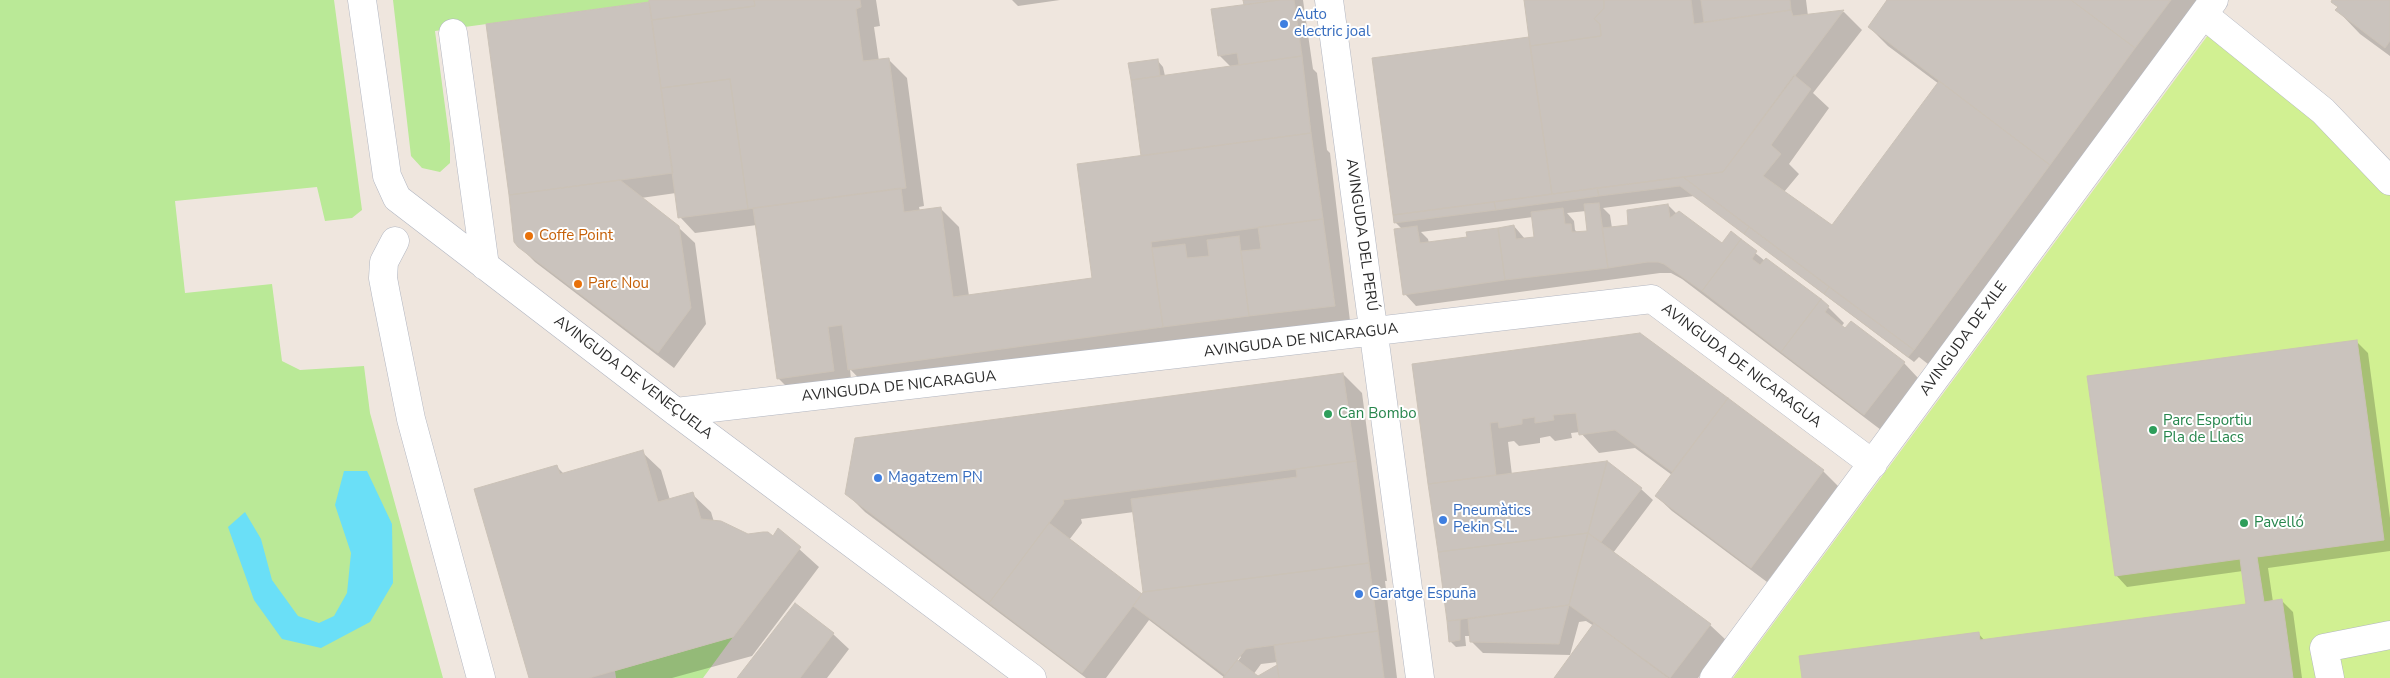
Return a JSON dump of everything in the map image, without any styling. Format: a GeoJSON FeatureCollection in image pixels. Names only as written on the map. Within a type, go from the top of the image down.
{"type":"FeatureCollection","features":[{"type":"Feature","properties":{"kind":"street","name":"AVINGUDA DE VENEÇUELA"},"geometry":{"type":"LineString","coordinates":[[362,0],[387,176],[397,198],[676,412],[1032,678]]}},
{"type":"Feature","properties":{"kind":"street","name":"AVINGUDA DEL PERÚ"},"geometry":{"type":"LineString","coordinates":[[1329,0],[1420,678]]}},
{"type":"Feature","properties":{"kind":"street"},"geometry":{"type":"LineString","coordinates":[[2209,7],[2323,111],[2390,181]]}},
{"type":"Feature","properties":{"kind":"street","name":"AVINGUDA DE XILE"},"geometry":{"type":"LineString","coordinates":[[1714,678],[2209,7]]}},
{"type":"Feature","properties":{"kind":"street"},"geometry":{"type":"LineString","coordinates":[[453,33],[486,266]]}},
{"type":"Feature","properties":{"kind":"street"},"geometry":{"type":"LineString","coordinates":[[395,241],[384,262],[383,278],[386,294],[411,419],[481,678]]}},
{"type":"Feature","properties":{"kind":"street","name":"AVINGUDA DE NICARAGUA"},"geometry":{"type":"LineString","coordinates":[[676,412],[1652,299],[1873,464]]}},
{"type":"Feature","properties":{"kind":"street"},"geometry":{"type":"LineString","coordinates":[[2330,678],[2324,648],[2390,635]]}},
{"type":"Feature","properties":{"kind":"green space"},"geometry":{"type":"Polygon","coordinates":[[[0,0],[334,0],[362,210],[352,218],[325,221],[317,187],[175,201],[185,293],[272,284],[282,361],[300,370],[364,366],[370,413],[443,678],[0,678],[0,0]]]}},
{"type":"Feature","properties":{"kind":"green space"},"geometry":{"type":"Polygon","coordinates":[[[393,0],[649,0],[649,2],[435,31],[450,144],[450,163],[440,172],[422,168],[411,156],[393,0]]]}},
{"type":"Feature","properties":{"kind":"green space","name":"Parc Esportiu Pla de Llacs"},"geometry":{"type":"Polygon","coordinates":[[[2208,35],[2390,182],[2390,678],[1733,678],[2208,35]]]}},
{"type":"Feature","properties":{"kind":"green space"},"geometry":{"type":"Polygon","coordinates":[[[733,637],[703,678],[616,678],[615,671],[733,637]]]}},
{"type":"Feature","properties":{"kind":"water"},"geometry":{"type":"Polygon","coordinates":[[[344,471],[367,471],[392,524],[393,583],[370,622],[321,648],[282,639],[254,600],[228,527],[245,512],[261,539],[272,580],[298,616],[319,623],[334,616],[347,593],[351,553],[335,505],[344,471]]]}},
{"type":"Feature","properties":{"kind":"building"},"geometry":{"type":"Polygon","coordinates":[[[649,0],[754,0],[755,6],[652,20],[649,0]]]}},
{"type":"Feature","properties":{"kind":"building"},"geometry":{"type":"Polygon","coordinates":[[[754,0],[860,0],[861,7],[856,9],[863,61],[889,58],[906,188],[748,209],[730,79],[661,88],[652,20],[755,6],[754,0]]]}},
{"type":"Feature","properties":{"kind":"building"},"geometry":{"type":"Polygon","coordinates":[[[1243,0],[1279,0],[1244,5],[1243,0]]]}},
{"type":"Feature","properties":{"kind":"building"},"geometry":{"type":"Polygon","coordinates":[[[1279,0],[1294,0],[1302,56],[1239,65],[1237,53],[1218,56],[1211,9],[1279,0]]]}},
{"type":"Feature","properties":{"kind":"building"},"geometry":{"type":"Polygon","coordinates":[[[1524,0],[1604,0],[1604,8],[1594,19],[1600,24],[1601,36],[1530,46],[1524,0]]]}},
{"type":"Feature","properties":{"kind":"building"},"geometry":{"type":"Polygon","coordinates":[[[1604,0],[1691,0],[1694,24],[1791,10],[1793,16],[1844,10],[1723,172],[1552,194],[1530,46],[1601,36],[1600,24],[1594,19],[1604,8],[1604,0]]]}},
{"type":"Feature","properties":{"kind":"building"},"geometry":{"type":"Polygon","coordinates":[[[1701,0],[1790,0],[1791,10],[1704,22],[1701,0]]]}},
{"type":"Feature","properties":{"kind":"building"},"geometry":{"type":"Polygon","coordinates":[[[1887,0],[2071,0],[2135,48],[2050,165],[1868,27],[1887,0]]]}},
{"type":"Feature","properties":{"kind":"building"},"geometry":{"type":"Polygon","coordinates":[[[2071,0],[2171,0],[2135,48],[2071,0]]]}},
{"type":"Feature","properties":{"kind":"building"},"geometry":{"type":"Polygon","coordinates":[[[2332,0],[2390,0],[2390,41],[2385,48],[2335,10],[2338,7],[2331,2],[2332,0]]]}},
{"type":"Feature","properties":{"kind":"building"},"geometry":{"type":"Polygon","coordinates":[[[649,2],[673,173],[509,195],[486,24],[649,2]]]}},
{"type":"Feature","properties":{"kind":"building"},"geometry":{"type":"Polygon","coordinates":[[[1529,37],[1552,194],[1393,215],[1372,58],[1529,37]]]}},
{"type":"Feature","properties":{"kind":"building"},"geometry":{"type":"Polygon","coordinates":[[[1302,56],[1311,133],[1141,156],[1131,80],[1302,56]]]}},
{"type":"Feature","properties":{"kind":"building"},"geometry":{"type":"Polygon","coordinates":[[[1158,59],[1160,76],[1131,80],[1128,63],[1158,59]]]}},
{"type":"Feature","properties":{"kind":"building"},"geometry":{"type":"Polygon","coordinates":[[[1794,75],[1811,89],[1771,145],[1781,154],[1763,176],[1832,225],[1939,81],[2050,165],[1914,350],[1683,177],[1723,172],[1794,75]]]}},
{"type":"Feature","properties":{"kind":"building"},"geometry":{"type":"Polygon","coordinates":[[[730,79],[748,209],[678,218],[661,88],[730,79]]]}},
{"type":"Feature","properties":{"kind":"building"},"geometry":{"type":"Polygon","coordinates":[[[1311,133],[1323,219],[1151,242],[1163,327],[848,370],[842,325],[828,327],[834,371],[777,379],[753,208],[901,188],[904,212],[941,207],[953,297],[1092,278],[1077,164],[1311,133]]]}},
{"type":"Feature","properties":{"kind":"building"},"geometry":{"type":"Polygon","coordinates":[[[1683,177],[1749,227],[1744,234],[1680,186],[1599,196],[1597,188],[1683,177]]]}},
{"type":"Feature","properties":{"kind":"building"},"geometry":{"type":"Polygon","coordinates":[[[620,180],[679,226],[691,308],[658,353],[518,247],[514,242],[509,195],[620,180]]]}},
{"type":"Feature","properties":{"kind":"building"},"geometry":{"type":"Polygon","coordinates":[[[1597,188],[1599,196],[1496,210],[1494,202],[1597,188]]]}},
{"type":"Feature","properties":{"kind":"building"},"geometry":{"type":"Polygon","coordinates":[[[1494,202],[1496,210],[1394,223],[1393,215],[1494,202]]]}},
{"type":"Feature","properties":{"kind":"building"},"geometry":{"type":"Polygon","coordinates":[[[1599,203],[1608,268],[1505,280],[1498,228],[1514,225],[1516,239],[1534,237],[1531,212],[1563,208],[1565,224],[1571,224],[1572,232],[1587,231],[1584,204],[1599,203]]]}},
{"type":"Feature","properties":{"kind":"building"},"geometry":{"type":"Polygon","coordinates":[[[1668,204],[1670,218],[1679,211],[1722,243],[1731,231],[1741,239],[1702,291],[1664,264],[1658,262],[1608,268],[1602,228],[1628,225],[1627,210],[1668,204]]]}},
{"type":"Feature","properties":{"kind":"building"},"geometry":{"type":"Polygon","coordinates":[[[1323,219],[1335,306],[1249,316],[1241,251],[1261,249],[1258,227],[1323,219]]]}},
{"type":"Feature","properties":{"kind":"building"},"geometry":{"type":"Polygon","coordinates":[[[1417,226],[1420,243],[1467,237],[1466,232],[1498,228],[1505,280],[1403,295],[1394,229],[1417,226]]]}},
{"type":"Feature","properties":{"kind":"building"},"geometry":{"type":"Polygon","coordinates":[[[1749,227],[1829,287],[1824,294],[1744,234],[1749,227]]]}},
{"type":"Feature","properties":{"kind":"building"},"geometry":{"type":"Polygon","coordinates":[[[1239,236],[1249,316],[1163,327],[1152,248],[1185,244],[1187,258],[1209,256],[1207,240],[1239,236]]]}},
{"type":"Feature","properties":{"kind":"building"},"geometry":{"type":"Polygon","coordinates":[[[1741,239],[1757,251],[1752,259],[1760,265],[1766,258],[1821,299],[1781,352],[1702,291],[1741,239]]]}},
{"type":"Feature","properties":{"kind":"building"},"geometry":{"type":"Polygon","coordinates":[[[1829,287],[1914,350],[1908,357],[1824,294],[1829,287]]]}},
{"type":"Feature","properties":{"kind":"building"},"geometry":{"type":"Polygon","coordinates":[[[1821,299],[1829,306],[1825,312],[1845,328],[1851,321],[1905,362],[1864,415],[1781,352],[1821,299]]]}},
{"type":"Feature","properties":{"kind":"building"},"geometry":{"type":"Polygon","coordinates":[[[1640,333],[1728,398],[1672,472],[1615,430],[1579,435],[1576,413],[1553,415],[1554,420],[1535,423],[1535,417],[1522,419],[1522,424],[1499,428],[1498,422],[1490,423],[1496,475],[1428,484],[1412,364],[1640,333]]]}},
{"type":"Feature","properties":{"kind":"building","name":"Pavelló"},"geometry":{"type":"Polygon","coordinates":[[[2357,340],[2384,540],[2257,557],[2264,602],[2282,599],[2293,678],[1802,678],[1799,656],[1979,632],[1980,640],[2246,604],[2240,559],[2115,576],[2087,376],[2357,340]]]}},
{"type":"Feature","properties":{"kind":"building"},"geometry":{"type":"Polygon","coordinates":[[[1343,373],[1356,461],[1063,500],[1064,503],[989,603],[845,494],[855,438],[1343,373]]]}},
{"type":"Feature","properties":{"kind":"building"},"geometry":{"type":"Polygon","coordinates":[[[1728,398],[1824,470],[1751,568],[1655,496],[1728,398]]]}},
{"type":"Feature","properties":{"kind":"building"},"geometry":{"type":"Polygon","coordinates":[[[643,450],[658,502],[693,492],[701,519],[721,521],[748,534],[768,532],[773,536],[778,528],[801,547],[733,637],[589,678],[529,678],[474,489],[557,465],[560,474],[643,450]]]}},
{"type":"Feature","properties":{"kind":"building"},"geometry":{"type":"Polygon","coordinates":[[[1356,461],[1369,563],[1143,592],[1131,499],[1297,477],[1296,469],[1356,461]]]}},
{"type":"Feature","properties":{"kind":"building"},"geometry":{"type":"Polygon","coordinates":[[[1607,461],[1642,488],[1601,542],[1588,533],[1607,461]]]}},
{"type":"Feature","properties":{"kind":"building"},"geometry":{"type":"Polygon","coordinates":[[[1607,461],[1588,533],[1438,552],[1428,484],[1607,461]]]}},
{"type":"Feature","properties":{"kind":"building"},"geometry":{"type":"Polygon","coordinates":[[[1049,523],[1142,594],[1082,673],[989,603],[1049,523]]]}},
{"type":"Feature","properties":{"kind":"building"},"geometry":{"type":"Polygon","coordinates":[[[1588,533],[1711,624],[1670,678],[1569,605],[1588,533]]]}},
{"type":"Feature","properties":{"kind":"building"},"geometry":{"type":"Polygon","coordinates":[[[1588,533],[1569,605],[1447,621],[1438,552],[1588,533]]]}},
{"type":"Feature","properties":{"kind":"building"},"geometry":{"type":"Polygon","coordinates":[[[1369,563],[1378,631],[1246,649],[1225,675],[1133,606],[1143,592],[1369,563]]]}},
{"type":"Feature","properties":{"kind":"building"},"geometry":{"type":"Polygon","coordinates":[[[795,603],[834,633],[800,678],[737,678],[795,603]]]}},
{"type":"Feature","properties":{"kind":"building"},"geometry":{"type":"Polygon","coordinates":[[[1569,605],[1559,644],[1470,642],[1468,619],[1569,605]]]}},
{"type":"Feature","properties":{"kind":"building"},"geometry":{"type":"Polygon","coordinates":[[[1460,620],[1460,640],[1449,642],[1447,621],[1460,620]]]}},
{"type":"Feature","properties":{"kind":"building"},"geometry":{"type":"Polygon","coordinates":[[[1594,623],[1668,678],[1554,678],[1594,623]]]}},
{"type":"Feature","properties":{"kind":"building"},"geometry":{"type":"Polygon","coordinates":[[[1378,631],[1384,678],[1279,678],[1274,645],[1378,631]]]}},
{"type":"Feature","properties":{"kind":"building"},"geometry":{"type":"Polygon","coordinates":[[[1237,660],[1258,676],[1277,665],[1279,678],[1223,678],[1237,660]]]}},
{"type":"Feature","properties":{"kind":"place","name":"Auto electric joal"},"geometry":{"type":"Point","coordinates":[1284,24]}},
{"type":"Feature","properties":{"kind":"place","name":"Coffe Point"},"geometry":{"type":"Point","coordinates":[529,236]}},
{"type":"Feature","properties":{"kind":"place","name":"Parc Nou"},"geometry":{"type":"Point","coordinates":[578,284]}},
{"type":"Feature","properties":{"kind":"place","name":"Can Bombo"},"geometry":{"type":"Point","coordinates":[1328,414]}},
{"type":"Feature","properties":{"kind":"place","name":"Parc Esportiu Pla de Llacs"},"geometry":{"type":"Point","coordinates":[2153,430]}},
{"type":"Feature","properties":{"kind":"place","name":"Magatzem PN"},"geometry":{"type":"Point","coordinates":[878,478]}},
{"type":"Feature","properties":{"kind":"place","name":"Pneumàtics Pekin S.L."},"geometry":{"type":"Point","coordinates":[1443,520]}},
{"type":"Feature","properties":{"kind":"place","name":"Pavelló"},"geometry":{"type":"Point","coordinates":[2244,523]}},
{"type":"Feature","properties":{"kind":"place","name":"Garatge Espuña"},"geometry":{"type":"Point","coordinates":[1359,594]}}]}
